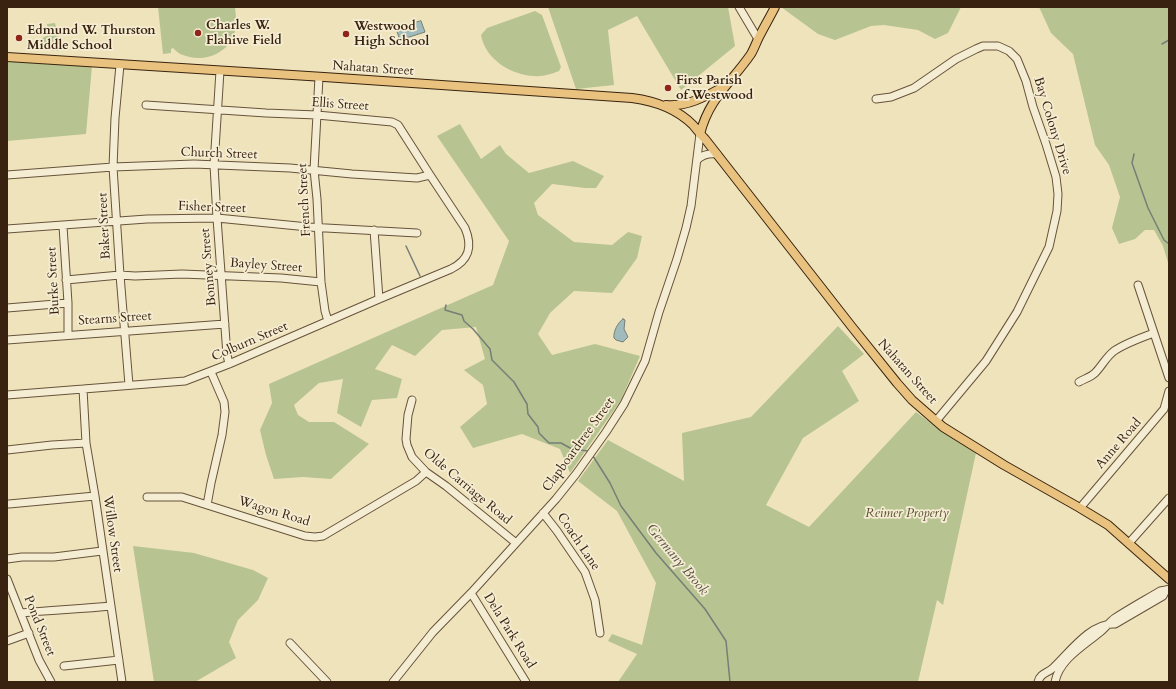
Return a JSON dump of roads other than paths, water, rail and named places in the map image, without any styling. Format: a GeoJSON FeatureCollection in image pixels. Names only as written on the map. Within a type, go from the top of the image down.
{"type":"FeatureCollection","features":[{"type":"Feature","properties":{"kind":"main road","name":"Clapboardtree Street"},"geometry":{"type":"LineString","coordinates":[[700,134],[703,122],[711,106],[752,52],[775,7]]}},
{"type":"Feature","properties":{"kind":"main road","name":"Nahatan Street"},"geometry":{"type":"LineString","coordinates":[[7,57],[632,98],[662,104],[676,111],[686,119],[717,154],[912,400],[944,427],[1004,465],[1108,525],[1169,579]]}},
{"type":"Feature","properties":{"kind":"main road","name":"Clapboardtree Street"},"geometry":{"type":"LineString","coordinates":[[662,104],[678,105],[700,99],[726,85]]}},
{"type":"Feature","properties":{"kind":"street"},"geometry":{"type":"LineString","coordinates":[[738,7],[758,39]]}},
{"type":"Feature","properties":{"kind":"street","name":"Bay Colony Drive"},"geometry":{"type":"LineString","coordinates":[[876,99],[891,97],[914,88],[956,59],[983,46],[998,46],[1010,51],[1017,59],[1026,81],[1056,177],[1058,194],[1057,211],[1049,247],[1017,312],[986,361],[936,421]]}},
{"type":"Feature","properties":{"kind":"street","name":"Baker Street"},"geometry":{"type":"LineString","coordinates":[[120,65],[115,118],[113,168],[129,385]]}},
{"type":"Feature","properties":{"kind":"street","name":"Bonney Street"},"geometry":{"type":"LineString","coordinates":[[220,72],[214,165],[221,275],[229,364]]}},
{"type":"Feature","properties":{"kind":"street","name":"French Street"},"geometry":{"type":"LineString","coordinates":[[319,77],[314,170],[321,282],[328,321]]}},
{"type":"Feature","properties":{"kind":"street","name":"Ellis Street"},"geometry":{"type":"LineString","coordinates":[[146,105],[317,115],[392,122],[398,125],[465,228],[469,237]]}},
{"type":"Feature","properties":{"kind":"street","name":"Clapboardtree Street"},"geometry":{"type":"LineString","coordinates":[[394,682],[434,632],[556,499],[576,474],[624,404],[645,361],[659,312],[678,259],[694,186],[700,134]]}},
{"type":"Feature","properties":{"kind":"street"},"geometry":{"type":"LineString","coordinates":[[696,160],[705,155],[717,154]]}},
{"type":"Feature","properties":{"kind":"street","name":"Church Street"},"geometry":{"type":"LineString","coordinates":[[7,175],[194,164],[314,170],[417,178],[430,175]]}},
{"type":"Feature","properties":{"kind":"street","name":"Fisher Street"},"geometry":{"type":"LineString","coordinates":[[7,229],[148,219],[217,218],[308,227],[417,233]]}},
{"type":"Feature","properties":{"kind":"street","name":"Burke Street"},"geometry":{"type":"LineString","coordinates":[[63,226],[68,303],[68,334]]}},
{"type":"Feature","properties":{"kind":"street"},"geometry":{"type":"LineString","coordinates":[[374,230],[379,299]]}},
{"type":"Feature","properties":{"kind":"street","name":"Colburn Street"},"geometry":{"type":"LineString","coordinates":[[7,395],[185,381],[211,372],[458,266],[468,254],[469,237]]}},
{"type":"Feature","properties":{"kind":"street","name":"Bayley Street"},"geometry":{"type":"LineString","coordinates":[[66,280],[120,275],[135,276],[182,274],[281,278],[321,282]]}},
{"type":"Feature","properties":{"kind":"street"},"geometry":{"type":"LineString","coordinates":[[1138,285],[1169,378]]}},
{"type":"Feature","properties":{"kind":"street"},"geometry":{"type":"LineString","coordinates":[[7,308],[68,303]]}},
{"type":"Feature","properties":{"kind":"street","name":"Stearns Street"},"geometry":{"type":"LineString","coordinates":[[7,340],[68,334],[225,324]]}},
{"type":"Feature","properties":{"kind":"street"},"geometry":{"type":"LineString","coordinates":[[1079,382],[1094,374],[1103,361],[1112,352],[1124,344],[1154,333]]}},
{"type":"Feature","properties":{"kind":"street"},"geometry":{"type":"LineString","coordinates":[[207,505],[222,435],[224,412],[224,402],[211,372]]}},
{"type":"Feature","properties":{"kind":"street","name":"Willow Street"},"geometry":{"type":"LineString","coordinates":[[83,389],[86,443],[122,682]]}},
{"type":"Feature","properties":{"kind":"street","name":"Anne Road"},"geometry":{"type":"LineString","coordinates":[[1080,508],[1164,409],[1169,391]]}},
{"type":"Feature","properties":{"kind":"street","name":"Olde Carriage Road"},"geometry":{"type":"LineString","coordinates":[[412,400],[408,414],[406,439],[412,457],[426,472],[446,486],[516,543]]}},
{"type":"Feature","properties":{"kind":"street"},"geometry":{"type":"LineString","coordinates":[[7,450],[86,443]]}},
{"type":"Feature","properties":{"kind":"street","name":"Wagon Road"},"geometry":{"type":"LineString","coordinates":[[147,497],[182,497],[305,536],[315,537],[322,536],[416,482],[426,472]]}},
{"type":"Feature","properties":{"kind":"street"},"geometry":{"type":"LineString","coordinates":[[9,504],[95,496]]}},
{"type":"Feature","properties":{"kind":"street"},"geometry":{"type":"LineString","coordinates":[[1128,543],[1169,498]]}},
{"type":"Feature","properties":{"kind":"street","name":"Coach Lane"},"geometry":{"type":"LineString","coordinates":[[543,513],[586,572],[596,600],[600,633]]}},
{"type":"Feature","properties":{"kind":"street"},"geometry":{"type":"LineString","coordinates":[[7,559],[22,557],[54,557],[102,551]]}},
{"type":"Feature","properties":{"kind":"street","name":"Pond Street"},"geometry":{"type":"LineString","coordinates":[[7,578],[39,660],[51,682]]}},
{"type":"Feature","properties":{"kind":"street"},"geometry":{"type":"LineString","coordinates":[[1038,682],[1041,676],[1052,669],[1083,638],[1096,629],[1110,623],[1115,624],[1163,596],[1168,590]]}},
{"type":"Feature","properties":{"kind":"street","name":"Dela Park Road"},"geometry":{"type":"LineString","coordinates":[[471,593],[526,682]]}},
{"type":"Feature","properties":{"kind":"street"},"geometry":{"type":"LineString","coordinates":[[21,613],[111,606]]}},
{"type":"Feature","properties":{"kind":"street"},"geometry":{"type":"LineString","coordinates":[[1055,680],[1057,672],[1075,652],[1100,633],[1110,623]]}},
{"type":"Feature","properties":{"kind":"street"},"geometry":{"type":"LineString","coordinates":[[7,641],[29,633]]}},
{"type":"Feature","properties":{"kind":"street"},"geometry":{"type":"LineString","coordinates":[[290,643],[327,682]]}},
{"type":"Feature","properties":{"kind":"street"},"geometry":{"type":"LineString","coordinates":[[64,666],[119,660]]}},
{"type":"Feature","properties":{"kind":"water"},"geometry":{"type":"Polygon","coordinates":[[[421,21],[425,32],[400,40],[396,29],[421,21]]]}},
{"type":"Feature","properties":{"kind":"water"},"geometry":{"type":"Polygon","coordinates":[[[623,319],[625,320],[624,329],[628,337],[623,342],[616,340],[614,336],[615,330],[623,319]]]}},
{"type":"Feature","properties":{"kind":"waterway"},"geometry":{"type":"LineString","coordinates":[[1162,44],[1169,40]]}},
{"type":"Feature","properties":{"kind":"waterway"},"geometry":{"type":"LineString","coordinates":[[1134,154],[1132,163],[1148,208],[1164,240],[1169,244]]}},
{"type":"Feature","properties":{"kind":"waterway","name":"Germany Brook"},"geometry":{"type":"LineString","coordinates":[[406,246],[420,276]]}},
{"type":"Feature","properties":{"kind":"waterway","name":"Germany Brook"},"geometry":{"type":"LineString","coordinates":[[446,305],[445,310],[462,315],[464,321],[490,349],[492,360],[514,382],[527,404],[528,414],[538,427],[539,433],[549,443],[561,443],[572,449],[588,451]]}},
{"type":"Feature","properties":{"kind":"waterway","name":"Germany Brook"},"geometry":{"type":"LineString","coordinates":[[593,456],[610,483],[621,506],[656,553],[705,609],[726,641],[730,682]]}},
{"type":"Feature","properties":{"kind":"place","name":"Charles W. Flahive Field"},"geometry":{"type":"Point","coordinates":[198,33]}},
{"type":"Feature","properties":{"kind":"place","name":"Westwood High School"},"geometry":{"type":"Point","coordinates":[346,34]}},
{"type":"Feature","properties":{"kind":"place","name":"Edmund W. Thurston Middle School"},"geometry":{"type":"Point","coordinates":[19,38]}},
{"type":"Feature","properties":{"kind":"place","name":"First Parish of Westwood"},"geometry":{"type":"Point","coordinates":[668,88]}},
{"type":"Feature","properties":{"kind":"park label","name":"Reimer Property"},"geometry":{"type":"Point","coordinates":[907,514]}}]}
